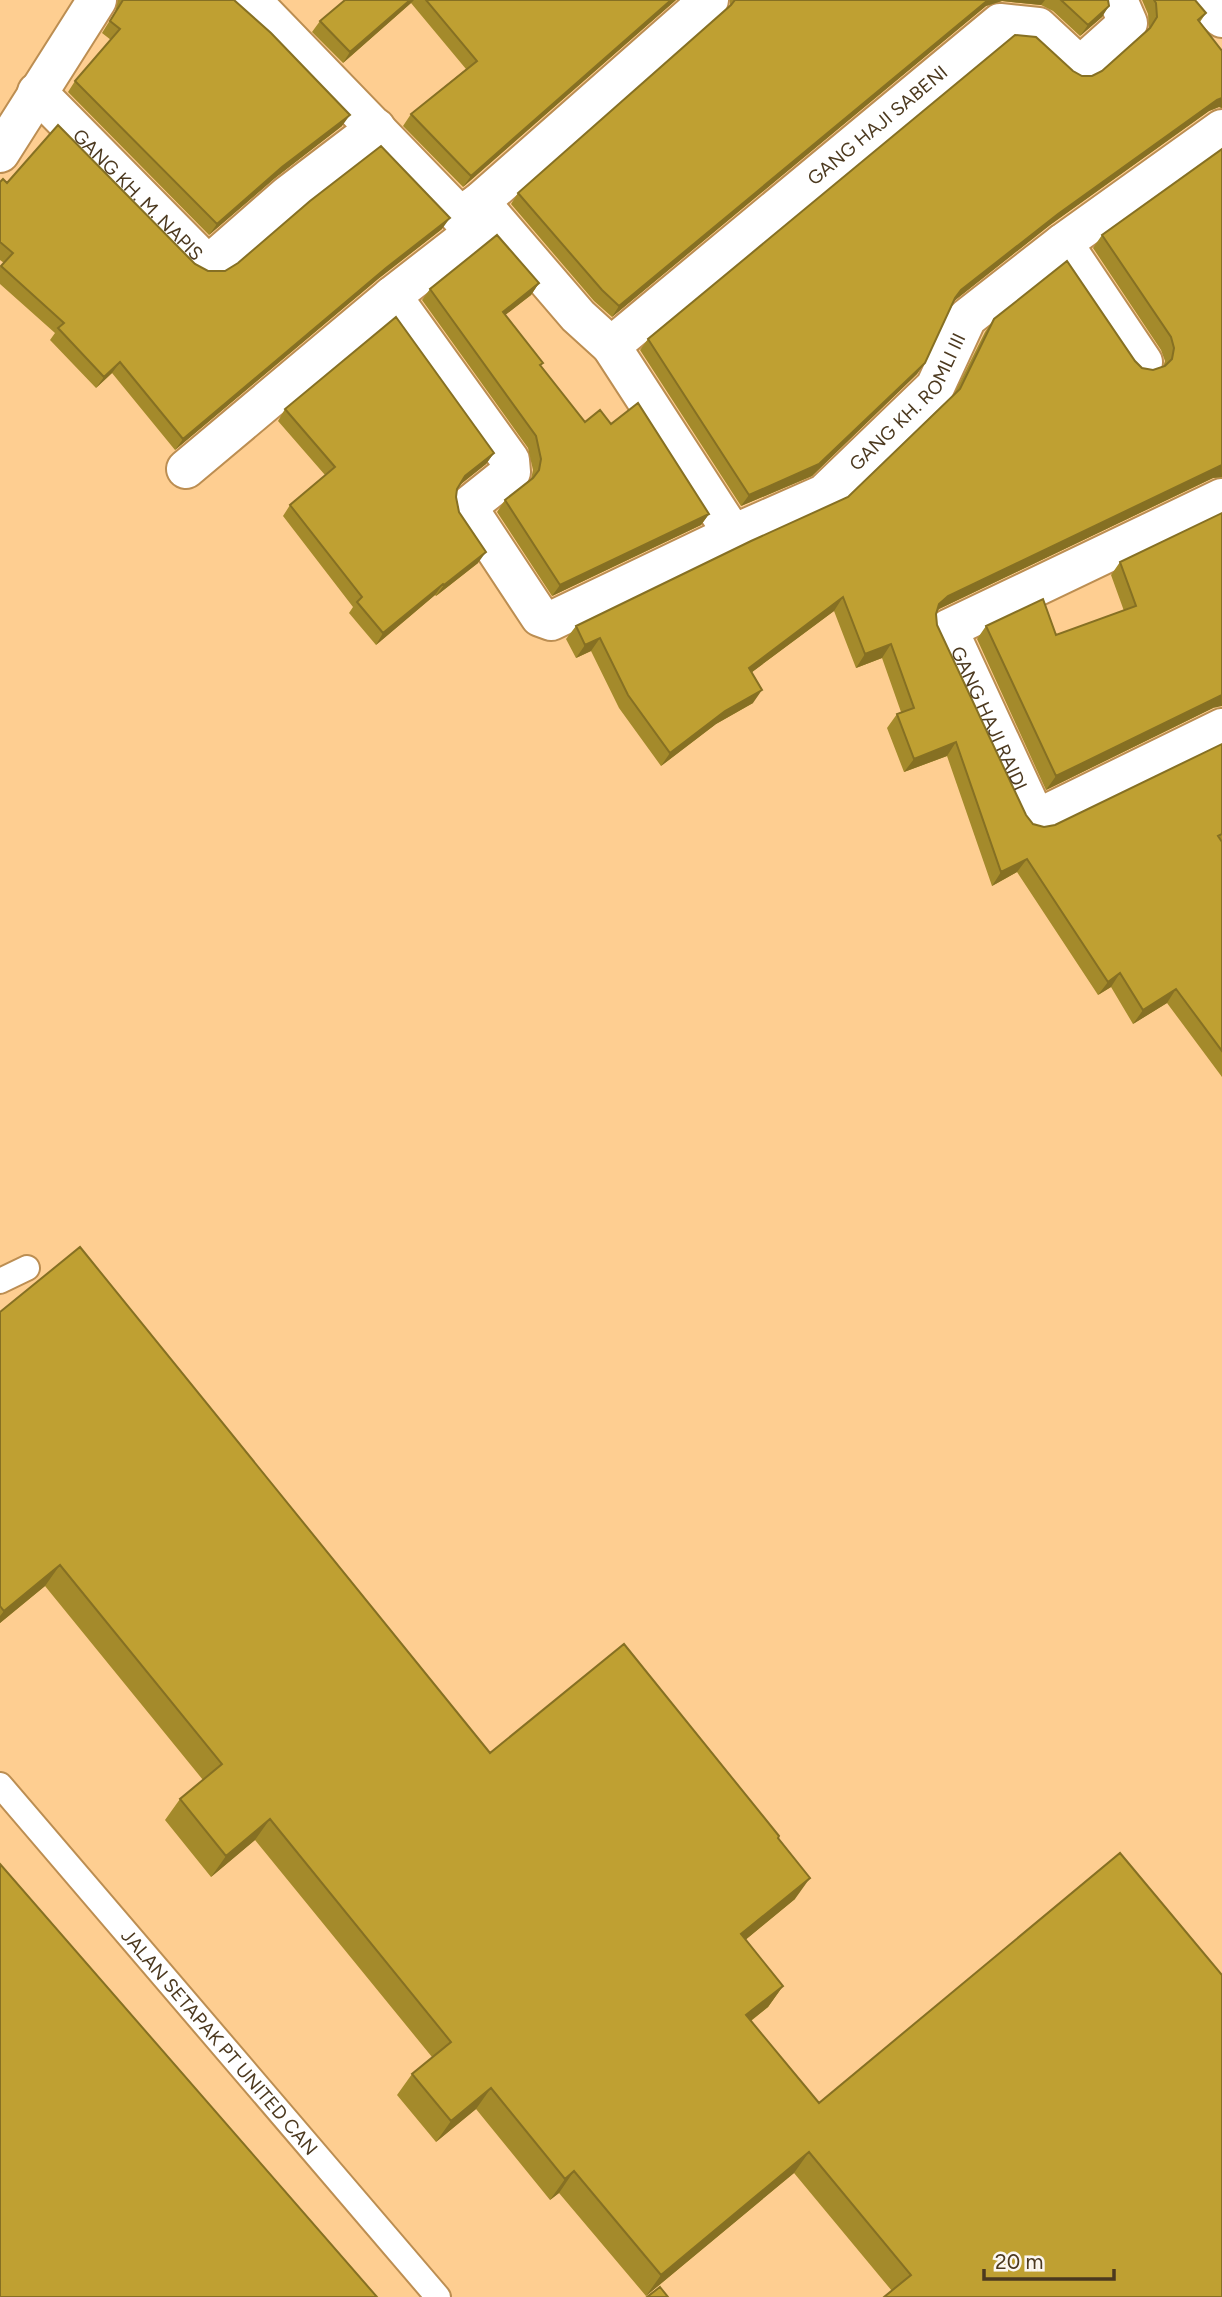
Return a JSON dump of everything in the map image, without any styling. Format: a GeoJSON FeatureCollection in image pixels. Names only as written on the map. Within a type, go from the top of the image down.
{"type":"FeatureCollection","features":[{"type":"Feature","properties":{"kind":"street"},"geometry":{"type":"LineString","coordinates":[[0,153],[97,0]]}},
{"type":"Feature","properties":{"kind":"street"},"geometry":{"type":"LineString","coordinates":[[251,0],[376,128],[470,209],[611,346],[733,534]]}},
{"type":"Feature","properties":{"kind":"street"},"geometry":{"type":"LineString","coordinates":[[470,209],[709,0]]}},
{"type":"Feature","properties":{"kind":"street","name":"GANG HAJI SABENI"},"geometry":{"type":"LineString","coordinates":[[611,346],[1000,23],[1038,27],[1080,66],[1128,23],[1118,0]]}},
{"type":"Feature","properties":{"kind":"street"},"geometry":{"type":"LineString","coordinates":[[1205,0],[1222,18]]}},
{"type":"Feature","properties":{"kind":"street","name":"GANG KH. M. NAPIS"},"geometry":{"type":"LineString","coordinates":[[37,92],[203,260],[208,262],[288,195],[376,128]]}},
{"type":"Feature","properties":{"kind":"street","name":"GANG KH. ROMLI III"},"geometry":{"type":"LineString","coordinates":[[392,296],[510,460],[511,472],[471,504],[470,511],[540,617],[551,621],[733,534],[824,494],[935,387],[967,318],[1063,243],[1222,129]]}},
{"type":"Feature","properties":{"kind":"street"},"geometry":{"type":"LineString","coordinates":[[186,469],[392,296],[473,233],[470,209]]}},
{"type":"Feature","properties":{"kind":"street"},"geometry":{"type":"LineString","coordinates":[[1063,243],[1143,362]]}},
{"type":"Feature","properties":{"kind":"street","name":"GANG HAJI RAIDI"},"geometry":{"type":"LineString","coordinates":[[1222,498],[948,629],[1036,819],[1222,728]]}},
{"type":"Feature","properties":{"kind":"lane"},"geometry":{"type":"LineString","coordinates":[[0,1281],[27,1268]]}},
{"type":"Feature","properties":{"kind":"lane","name":"JALAN SETAPAK PT UNITED CAN"},"geometry":{"type":"LineString","coordinates":[[0,1785],[438,2297]]}},
{"type":"Feature","properties":{"kind":"building"},"geometry":{"type":"Polygon","coordinates":[[[123,0],[234,0],[271,33],[350,115],[282,167],[217,224],[75,81],[120,29],[110,21],[123,0]]]}},
{"type":"Feature","properties":{"kind":"building"},"geometry":{"type":"Polygon","coordinates":[[[345,0],[410,0],[350,52],[320,21],[345,0]]]}},
{"type":"Feature","properties":{"kind":"building"},"geometry":{"type":"Polygon","coordinates":[[[426,0],[671,0],[471,176],[411,114],[477,61],[426,0]]]}},
{"type":"Feature","properties":{"kind":"building"},"geometry":{"type":"Polygon","coordinates":[[[735,0],[988,0],[619,306],[518,193],[735,0]]]}},
{"type":"Feature","properties":{"kind":"building"},"geometry":{"type":"Polygon","coordinates":[[[1061,0],[1108,0],[1109,6],[1088,25],[1061,0]]]}},
{"type":"Feature","properties":{"kind":"building"},"geometry":{"type":"Polygon","coordinates":[[[1154,0],[1195,0],[1206,13],[1198,20],[1222,51],[1222,98],[1058,214],[961,290],[925,363],[819,464],[749,495],[648,339],[1015,35],[1036,37],[1073,71],[1082,76],[1092,76],[1102,71],[1150,28],[1157,17],[1154,0]]]}},
{"type":"Feature","properties":{"kind":"building"},"geometry":{"type":"Polygon","coordinates":[[[58,125],[195,264],[208,271],[225,271],[238,263],[310,201],[381,146],[450,218],[386,268],[183,439],[120,362],[104,377],[58,328],[64,323],[1,266],[13,253],[0,242],[0,182],[3,179],[7,183],[58,125]]]}},
{"type":"Feature","properties":{"kind":"building"},"geometry":{"type":"Polygon","coordinates":[[[1222,149],[1222,465],[948,596],[939,604],[936,614],[937,625],[1026,815],[1033,824],[1044,827],[1055,825],[1222,744],[1222,834],[1218,836],[1222,842],[1222,1051],[1176,989],[1143,1010],[1120,973],[1108,982],[1027,859],[1001,872],[956,742],[914,759],[897,714],[914,708],[891,644],[865,654],[843,597],[749,668],[762,690],[725,711],[670,753],[628,695],[600,638],[585,645],[576,626],[848,497],[960,389],[994,319],[1067,261],[1135,361],[1142,368],[1153,370],[1165,366],[1172,359],[1174,348],[1171,337],[1102,235],[1222,149]]]}},
{"type":"Feature","properties":{"kind":"building"},"geometry":{"type":"Polygon","coordinates":[[[497,235],[539,283],[503,312],[543,363],[540,365],[585,422],[600,410],[611,424],[638,403],[709,514],[560,585],[505,500],[539,470],[541,459],[536,436],[430,289],[497,235]]]}},
{"type":"Feature","properties":{"kind":"building"},"geometry":{"type":"Polygon","coordinates":[[[396,317],[494,453],[465,476],[457,489],[456,497],[459,512],[486,552],[383,633],[357,602],[362,597],[290,505],[335,467],[285,409],[396,317]]]}},
{"type":"Feature","properties":{"kind":"building"},"geometry":{"type":"Polygon","coordinates":[[[1222,513],[1222,695],[1056,776],[986,626],[1043,599],[1056,635],[1136,606],[1120,562],[1222,513]]]}},
{"type":"Feature","properties":{"kind":"building"},"geometry":{"type":"Polygon","coordinates":[[[80,1247],[490,1753],[624,1644],[810,1878],[741,1934],[783,1986],[746,2015],[819,2103],[1120,1853],[1222,1975],[1222,2297],[884,2297],[911,2275],[809,2152],[661,2275],[574,2171],[565,2179],[491,2088],[451,2121],[412,2074],[451,2042],[270,1819],[226,1856],[180,1799],[222,1764],[60,1565],[4,1611],[0,1606],[0,1312],[80,1247]]]}},
{"type":"Feature","properties":{"kind":"building"},"geometry":{"type":"Polygon","coordinates":[[[0,1864],[377,2297],[0,2297],[0,1864]]]}},
{"type":"Feature","properties":{"kind":"building"},"geometry":{"type":"Polygon","coordinates":[[[660,2287],[668,2297],[647,2297],[660,2287]]]}}]}
